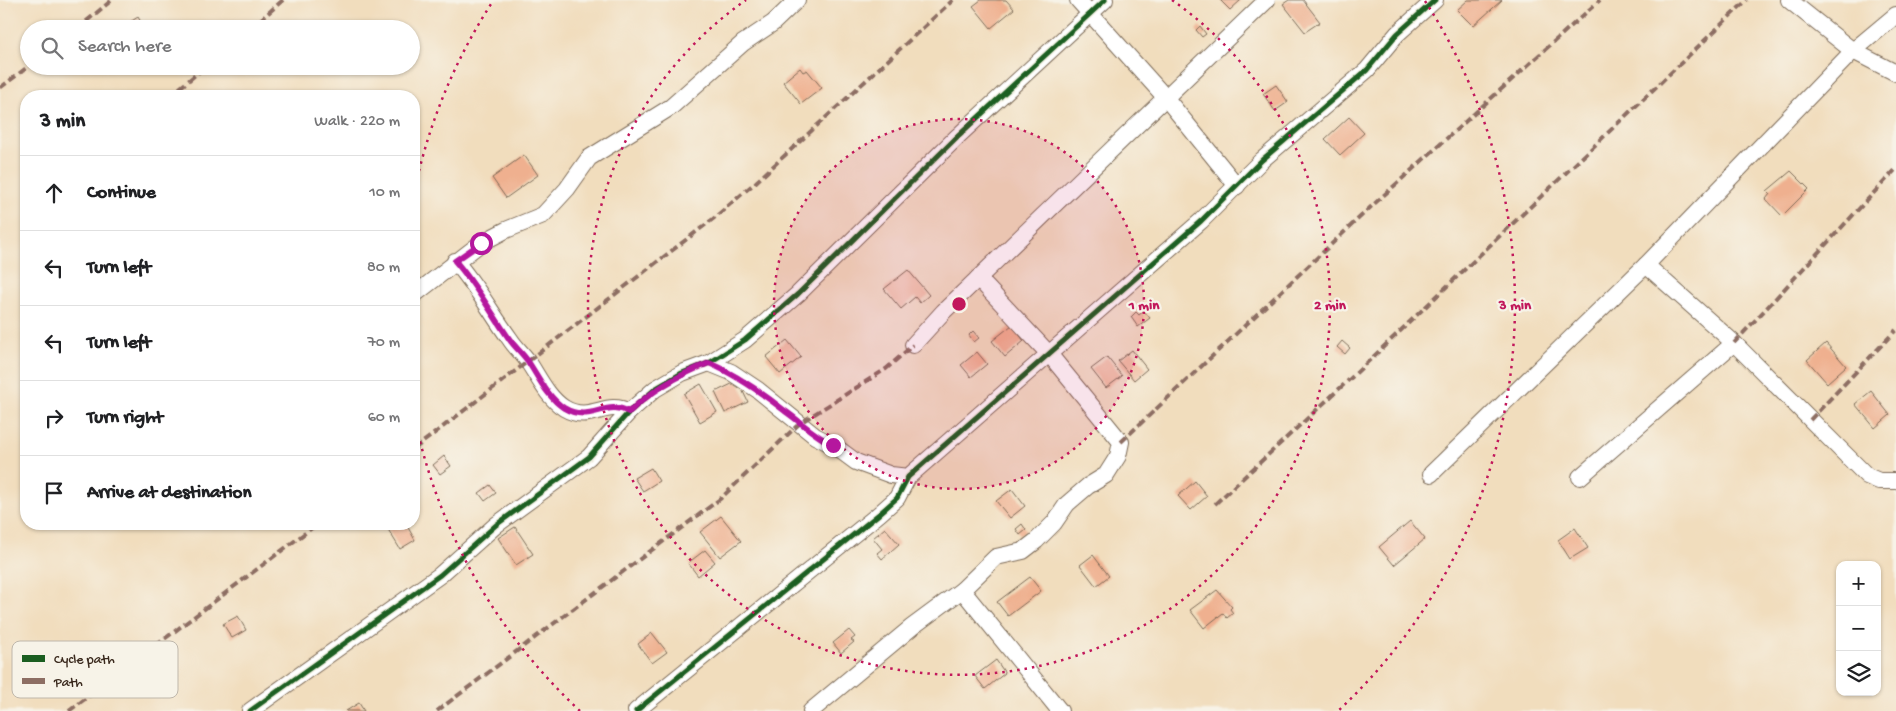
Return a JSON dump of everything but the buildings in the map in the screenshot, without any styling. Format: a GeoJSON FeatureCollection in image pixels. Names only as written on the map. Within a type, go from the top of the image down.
{"type":"FeatureCollection","features":[{"type":"Feature","properties":{"kind":"street"},"geometry":{"type":"LineString","coordinates":[[420,290],[455,261],[498,234],[543,216],[567,189],[589,158],[671,107],[743,43],[773,23],[797,0]]}},
{"type":"Feature","properties":{"kind":"street"},"geometry":{"type":"LineString","coordinates":[[1078,0],[1165,97],[1237,186]]}},
{"type":"Feature","properties":{"kind":"street"},"geometry":{"type":"LineString","coordinates":[[259,709],[440,575],[496,525],[589,457],[629,412],[655,389],[682,374],[709,363],[745,340],[798,294],[958,136],[1105,0]]}},
{"type":"Feature","properties":{"kind":"street"},"geometry":{"type":"LineString","coordinates":[[913,345],[978,278],[1267,0]]}},
{"type":"Feature","properties":{"kind":"street"},"geometry":{"type":"LineString","coordinates":[[636,711],[897,498],[908,477],[1050,355],[1201,221],[1262,160],[1368,70],[1397,34],[1435,0]]}},
{"type":"Feature","properties":{"kind":"street"},"geometry":{"type":"LineString","coordinates":[[1789,0],[1853,51],[1896,72]]}},
{"type":"Feature","properties":{"kind":"street"},"geometry":{"type":"LineString","coordinates":[[1431,474],[1646,265],[1853,51],[1896,16]]}},
{"type":"Feature","properties":{"kind":"street"},"geometry":{"type":"LineString","coordinates":[[455,261],[475,284],[511,341],[526,358],[549,394],[564,408],[581,414],[603,411],[609,406],[619,406],[629,412]]}},
{"type":"Feature","properties":{"kind":"street"},"geometry":{"type":"LineString","coordinates":[[1646,265],[1734,343],[1867,476],[1879,481],[1896,481]]}},
{"type":"Feature","properties":{"kind":"street"},"geometry":{"type":"LineString","coordinates":[[811,711],[912,627],[962,590],[996,557],[1023,551],[1036,541],[1054,524],[1068,504],[1088,486],[1106,475],[1118,456],[1121,442],[1050,355],[978,278]]}},
{"type":"Feature","properties":{"kind":"street"},"geometry":{"type":"LineString","coordinates":[[1580,477],[1734,343]]}},
{"type":"Feature","properties":{"kind":"street"},"geometry":{"type":"LineString","coordinates":[[709,363],[731,372],[758,390],[815,436],[833,445],[856,462],[891,475],[908,477]]}},
{"type":"Feature","properties":{"kind":"street"},"geometry":{"type":"LineString","coordinates":[[962,590],[1060,711]]}},
{"type":"Feature","properties":{"kind":"marked path"},"geometry":{"type":"LineString","coordinates":[[88,20],[112,0]]}},
{"type":"Feature","properties":{"kind":"marked path"},"geometry":{"type":"LineString","coordinates":[[260,20],[283,0]]}},
{"type":"Feature","properties":{"kind":"marked path"},"geometry":{"type":"LineString","coordinates":[[420,444],[713,219],[756,182],[953,0]]}},
{"type":"Feature","properties":{"kind":"marked path"},"geometry":{"type":"LineString","coordinates":[[1121,442],[1373,205],[1600,0]]}},
{"type":"Feature","properties":{"kind":"marked path"},"geometry":{"type":"LineString","coordinates":[[1215,504],[1352,377],[1747,0]]}},
{"type":"Feature","properties":{"kind":"marked path"},"geometry":{"type":"LineString","coordinates":[[0,88],[20,73]]}},
{"type":"Feature","properties":{"kind":"marked path"},"geometry":{"type":"LineString","coordinates":[[177,90],[195,75]]}},
{"type":"Feature","properties":{"kind":"marked path"},"geometry":{"type":"LineString","coordinates":[[1734,343],[1896,169]]}},
{"type":"Feature","properties":{"kind":"marked path"},"geometry":{"type":"LineString","coordinates":[[1810,420],[1896,330]]}},
{"type":"Feature","properties":{"kind":"marked path"},"geometry":{"type":"LineString","coordinates":[[437,711],[720,499],[800,423],[886,369],[913,345]]}},
{"type":"Feature","properties":{"kind":"marked path"},"geometry":{"type":"LineString","coordinates":[[162,641],[309,530]]}},
{"type":"Feature","properties":{"kind":"marked path"},"geometry":{"type":"LineString","coordinates":[[69,711],[86,698]]}},
{"type":"Feature","properties":{"kind":"cycle path"},"geometry":{"type":"LineString","coordinates":[[250,711],[440,575],[496,525],[589,457],[629,412],[655,389],[682,373],[709,363],[745,340],[798,294],[958,136],[1105,0]]}},
{"type":"Feature","properties":{"kind":"cycle path"},"geometry":{"type":"LineString","coordinates":[[636,711],[897,498],[908,477],[1201,221],[1262,160],[1367,70],[1397,34],[1435,0]]}},
{"type":"Feature","properties":{"kind":"route"},"geometry":{"type":"LineString","coordinates":[[481,243],[455,261],[475,284],[511,341],[526,358],[549,394],[564,408],[581,414],[603,411],[609,406],[619,406],[629,412],[655,389],[682,374],[709,363],[731,372],[787,412],[815,436],[833,445]]}}]}
